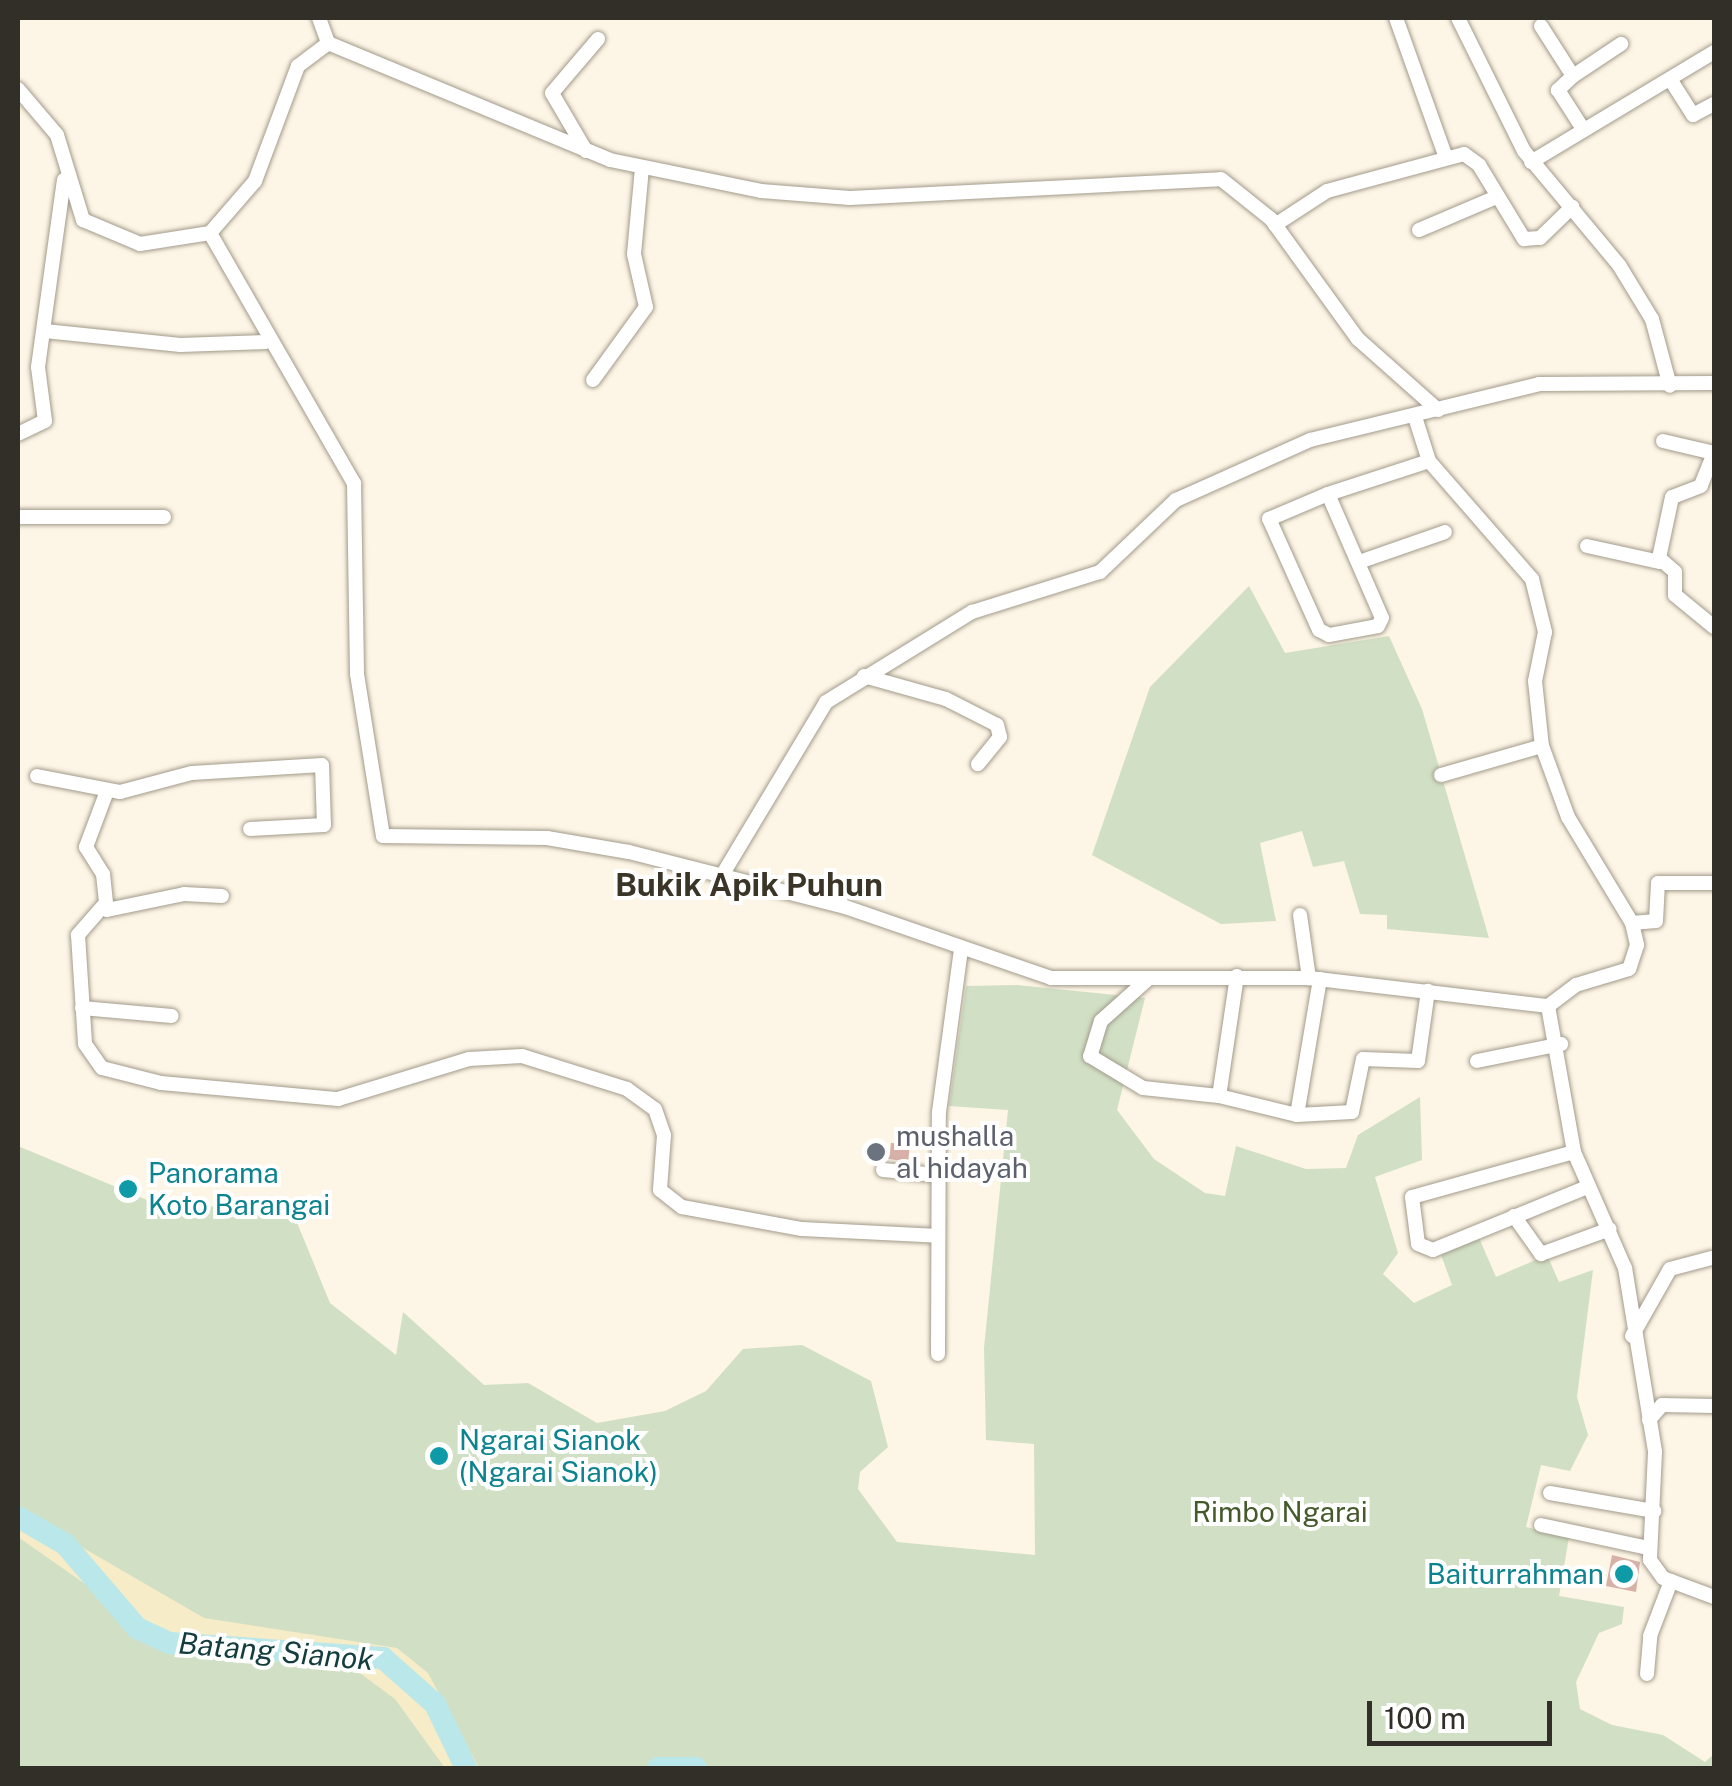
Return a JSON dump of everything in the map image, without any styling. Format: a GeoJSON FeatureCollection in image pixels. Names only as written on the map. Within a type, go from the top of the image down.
{"type":"FeatureCollection","features":[{"type":"Feature","properties":{"kind":"street"},"geometry":{"type":"LineString","coordinates":[[319,18],[328,43],[586,151],[762,192],[850,198],[1079,191],[1204,176],[1236,187],[1276,225],[1339,319],[1438,410]]}},
{"type":"Feature","properties":{"kind":"street"},"geometry":{"type":"LineString","coordinates":[[1396,18],[1446,158]]}},
{"type":"Feature","properties":{"kind":"street"},"geometry":{"type":"LineString","coordinates":[[1458,18],[1479,72],[1531,162],[1572,208],[1652,319],[1670,386]]}},
{"type":"Feature","properties":{"kind":"street"},"geometry":{"type":"LineString","coordinates":[[1541,26],[1573,76]]}},
{"type":"Feature","properties":{"kind":"street"},"geometry":{"type":"LineString","coordinates":[[586,151],[552,94],[598,39]]}},
{"type":"Feature","properties":{"kind":"street"},"geometry":{"type":"LineString","coordinates":[[18,89],[51,126],[66,165],[74,204],[96,231],[140,244],[210,234],[255,181],[298,66],[328,43]]}},
{"type":"Feature","properties":{"kind":"street"},"geometry":{"type":"LineString","coordinates":[[1584,129],[1558,90],[1621,44]]}},
{"type":"Feature","properties":{"kind":"street"},"geometry":{"type":"LineString","coordinates":[[1531,162],[1714,52]]}},
{"type":"Feature","properties":{"kind":"street"},"geometry":{"type":"LineString","coordinates":[[1670,79],[1693,115],[1714,104]]}},
{"type":"Feature","properties":{"kind":"street"},"geometry":{"type":"LineString","coordinates":[[1276,225],[1315,196],[1446,158],[1473,159],[1494,198],[1524,240],[1540,238],[1572,208]]}},
{"type":"Feature","properties":{"kind":"street"},"geometry":{"type":"LineString","coordinates":[[18,434],[45,421],[38,367],[66,165]]}},
{"type":"Feature","properties":{"kind":"street"},"geometry":{"type":"LineString","coordinates":[[593,380],[646,307],[634,254],[642,167]]}},
{"type":"Feature","properties":{"kind":"street"},"geometry":{"type":"LineString","coordinates":[[1419,230],[1494,198]]}},
{"type":"Feature","properties":{"kind":"street"},"geometry":{"type":"LineString","coordinates":[[210,234],[266,342],[354,483],[357,674],[383,836],[547,838],[724,872],[1051,978],[1314,978],[1548,1006],[1576,984],[1629,969],[1637,945],[1632,923],[1568,817],[1542,746],[1534,681],[1545,632],[1532,578],[1429,461],[1414,417]]}},
{"type":"Feature","properties":{"kind":"street"},"geometry":{"type":"LineString","coordinates":[[45,332],[180,345],[266,342]]}},
{"type":"Feature","properties":{"kind":"street"},"geometry":{"type":"LineString","coordinates":[[724,872],[806,725],[864,676],[1000,600],[1055,591],[1100,572],[1161,510],[1220,478],[1310,440],[1570,380],[1670,386],[1714,383]]}},
{"type":"Feature","properties":{"kind":"street"},"geometry":{"type":"LineString","coordinates":[[1660,562],[1672,497],[1701,486],[1714,453],[1663,440]]}},
{"type":"Feature","properties":{"kind":"street"},"geometry":{"type":"LineString","coordinates":[[1328,494],[1382,622],[1322,634],[1268,525],[1274,514],[1328,494],[1429,461]]}},
{"type":"Feature","properties":{"kind":"street"},"geometry":{"type":"LineString","coordinates":[[18,517],[164,518]]}},
{"type":"Feature","properties":{"kind":"street"},"geometry":{"type":"LineString","coordinates":[[1359,562],[1445,532]]}},
{"type":"Feature","properties":{"kind":"street"},"geometry":{"type":"LineString","coordinates":[[1587,546],[1660,562],[1676,572],[1675,595],[1714,627]]}},
{"type":"Feature","properties":{"kind":"street"},"geometry":{"type":"LineString","coordinates":[[864,676],[946,699],[996,724],[1000,737],[978,764]]}},
{"type":"Feature","properties":{"kind":"street"},"geometry":{"type":"LineString","coordinates":[[1441,776],[1542,746]]}},
{"type":"Feature","properties":{"kind":"street"},"geometry":{"type":"LineString","coordinates":[[37,776],[107,792],[192,774],[322,764],[324,825],[250,830]]}},
{"type":"Feature","properties":{"kind":"street"},"geometry":{"type":"LineString","coordinates":[[107,792],[86,847],[104,874],[104,905],[78,936],[87,1055],[102,1068],[307,1100],[366,1093],[469,1059],[522,1056],[628,1089],[656,1109],[664,1135],[660,1190],[682,1207],[802,1229],[938,1236]]}},
{"type":"Feature","properties":{"kind":"street"},"geometry":{"type":"LineString","coordinates":[[1632,923],[1656,921],[1658,883],[1714,883]]}},
{"type":"Feature","properties":{"kind":"street"},"geometry":{"type":"LineString","coordinates":[[104,905],[222,896]]}},
{"type":"Feature","properties":{"kind":"street"},"geometry":{"type":"LineString","coordinates":[[1296,1115],[1314,978],[1300,916]]}},
{"type":"Feature","properties":{"kind":"street"},"geometry":{"type":"LineString","coordinates":[[938,1354],[937,1175],[942,1058],[961,950]]}},
{"type":"Feature","properties":{"kind":"street"},"geometry":{"type":"LineString","coordinates":[[1219,1096],[1237,976]]}},
{"type":"Feature","properties":{"kind":"street"},"geometry":{"type":"LineString","coordinates":[[1148,980],[1101,1021],[1090,1056],[1142,1088],[1219,1096],[1296,1115],[1352,1112],[1363,1059],[1418,1061],[1428,991]]}},
{"type":"Feature","properties":{"kind":"street"},"geometry":{"type":"LineString","coordinates":[[1548,1006],[1560,1044],[1574,1152],[1626,1268],[1632,1337],[1654,1404],[1649,1420],[1654,1511],[1648,1548],[1655,1572],[1671,1581],[1713,1592]]}},
{"type":"Feature","properties":{"kind":"street"},"geometry":{"type":"LineString","coordinates":[[82,1008],[172,1016]]}},
{"type":"Feature","properties":{"kind":"street"},"geometry":{"type":"LineString","coordinates":[[1476,1061],[1560,1044]]}},
{"type":"Feature","properties":{"kind":"street"},"geometry":{"type":"LineString","coordinates":[[1574,1152],[1410,1201],[1422,1250],[1587,1186]]}},
{"type":"Feature","properties":{"kind":"street"},"geometry":{"type":"LineString","coordinates":[[883,1170],[937,1175]]}},
{"type":"Feature","properties":{"kind":"street"},"geometry":{"type":"LineString","coordinates":[[1514,1216],[1540,1254],[1610,1228]]}},
{"type":"Feature","properties":{"kind":"street"},"geometry":{"type":"LineString","coordinates":[[1632,1337],[1670,1269],[1712,1258]]}},
{"type":"Feature","properties":{"kind":"street"},"geometry":{"type":"LineString","coordinates":[[1654,1404],[1714,1406]]}},
{"type":"Feature","properties":{"kind":"street"},"geometry":{"type":"LineString","coordinates":[[1550,1493],[1654,1511]]}},
{"type":"Feature","properties":{"kind":"street"},"geometry":{"type":"LineString","coordinates":[[1541,1526],[1648,1548]]}},
{"type":"Feature","properties":{"kind":"street"},"geometry":{"type":"LineString","coordinates":[[1647,1674],[1650,1636],[1671,1581]]}},
{"type":"Feature","properties":{"kind":"green space"},"geometry":{"type":"Polygon","coordinates":[[[1249,586],[1285,653],[1389,636],[1422,709],[1489,938],[1387,929],[1387,915],[1360,914],[1344,861],[1313,867],[1302,831],[1260,843],[1276,921],[1221,924],[1092,855],[1150,687],[1249,586]]]}},
{"type":"Feature","properties":{"kind":"green space","name":"Rimbo Ngarai"},"geometry":{"type":"Polygon","coordinates":[[[1017,985],[1145,998],[1117,1110],[1154,1159],[1205,1193],[1225,1196],[1236,1146],[1306,1169],[1346,1168],[1358,1135],[1420,1097],[1422,1160],[1375,1177],[1398,1253],[1383,1274],[1414,1303],[1452,1285],[1441,1255],[1479,1238],[1496,1277],[1547,1255],[1559,1282],[1593,1270],[1577,1397],[1588,1435],[1570,1471],[1541,1465],[1526,1527],[1569,1537],[1559,1596],[1624,1607],[1622,1624],[1599,1633],[1576,1682],[1580,1709],[1612,1725],[1663,1735],[1705,1762],[1714,1754],[1714,1768],[18,1768],[18,1146],[152,1202],[293,1213],[330,1303],[396,1355],[403,1312],[484,1385],[528,1383],[597,1423],[665,1411],[706,1391],[743,1349],[802,1345],[871,1381],[888,1447],[860,1472],[858,1489],[897,1542],[1035,1555],[1034,1444],[986,1440],[984,1348],[1008,1110],[949,1106],[966,986],[1017,985]]]}},
{"type":"Feature","properties":{"kind":"sand"},"geometry":{"type":"Polygon","coordinates":[[[18,1510],[204,1618],[397,1648],[428,1673],[479,1768],[445,1768],[395,1699],[357,1671],[204,1653],[125,1626],[88,1586],[18,1537],[18,1510]]]}},
{"type":"Feature","properties":{"kind":"building"},"geometry":{"type":"Polygon","coordinates":[[[871,1143],[890,1152],[891,1143],[910,1144],[908,1162],[865,1155],[871,1143]]]}},
{"type":"Feature","properties":{"kind":"building","name":"Baiturrahman"},"geometry":{"type":"Polygon","coordinates":[[[1612,1555],[1640,1562],[1636,1592],[1606,1586],[1612,1555]]]}},
{"type":"Feature","properties":{"kind":"waterway","name":"Batang Sianok"},"geometry":{"type":"LineString","coordinates":[[18,1517],[65,1544],[137,1628],[169,1643],[383,1658],[435,1704],[466,1768]]}},
{"type":"Feature","properties":{"kind":"waterway","name":"Batang Sianok"},"geometry":{"type":"LineString","coordinates":[[658,1768],[696,1768]]}},
{"type":"Feature","properties":{"kind":"place","name":"mushalla al hidayah"},"geometry":{"type":"Point","coordinates":[876,1152]}},
{"type":"Feature","properties":{"kind":"place","name":"Panorama Koto Barangai"},"geometry":{"type":"Point","coordinates":[128,1189]}},
{"type":"Feature","properties":{"kind":"place","name":"Ngarai Sianok (Ngarai Sianok)"},"geometry":{"type":"Point","coordinates":[439,1456]}},
{"type":"Feature","properties":{"kind":"place","name":"Baiturrahman"},"geometry":{"type":"Point","coordinates":[1624,1574]}},
{"type":"Feature","properties":{"kind":"district","name":"Bukik Apik Puhun"},"geometry":{"type":"Point","coordinates":[749,885]}}]}
